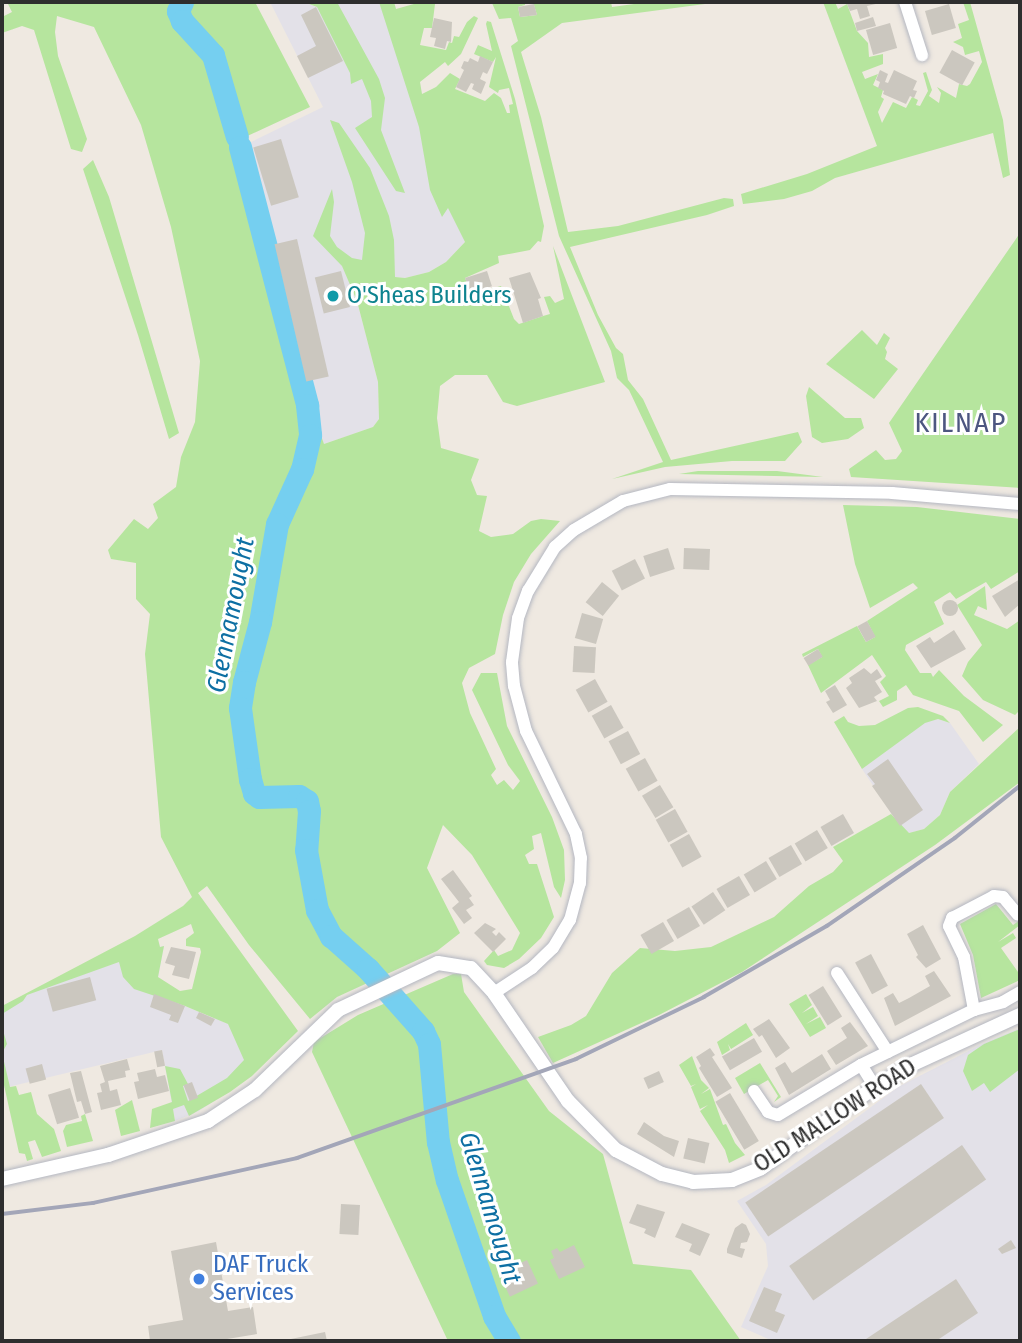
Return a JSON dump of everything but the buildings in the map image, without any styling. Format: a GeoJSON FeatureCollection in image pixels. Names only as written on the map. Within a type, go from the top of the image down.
{"type":"FeatureCollection","features":[{"type":"Feature","properties":{"kind":"street"},"geometry":{"type":"LineString","coordinates":[[905,2],[922,55]]}},
{"type":"Feature","properties":{"kind":"street"},"geometry":{"type":"LineString","coordinates":[[494,993],[532,968],[553,948],[569,920],[580,883],[581,858],[576,834],[526,731],[516,697],[512,662],[518,618],[528,591],[539,570],[565,538],[595,515],[623,501],[670,489],[892,492],[1020,504]]}},
{"type":"Feature","properties":{"kind":"street"},"geometry":{"type":"LineString","coordinates":[[974,1010],[964,957],[950,922],[958,913],[994,896],[1003,897],[1018,915]]}},
{"type":"Feature","properties":{"kind":"street","name":"OLD MALLOW ROAD"},"geometry":{"type":"LineString","coordinates":[[2,1179],[108,1154],[208,1121],[255,1090],[338,1010],[438,963],[471,968],[494,993],[568,1101],[616,1150],[678,1179],[720,1182],[750,1173],[775,1159],[875,1087],[924,1058],[1020,1015]]}},
{"type":"Feature","properties":{"kind":"street"},"geometry":{"type":"LineString","coordinates":[[837,973],[888,1052]]}},
{"type":"Feature","properties":{"kind":"street"},"geometry":{"type":"LineString","coordinates":[[754,1091],[768,1112],[778,1115],[861,1065],[974,1010],[1003,1002],[1020,992]]}},
{"type":"Feature","properties":{"kind":"street"},"geometry":{"type":"LineString","coordinates":[[861,1065],[875,1087]]}},
{"type":"Feature","properties":{"kind":"shaded area"},"geometry":{"type":"Polygon","coordinates":[[[270,2],[304,2],[316,7],[324,2],[394,2],[465,242],[446,262],[429,272],[405,278],[380,276],[357,301],[378,382],[379,419],[373,427],[324,444],[313,413],[245,145],[323,107],[270,2]]]}},
{"type":"Feature","properties":{"kind":"shaded area"},"geometry":{"type":"Polygon","coordinates":[[[938,719],[950,723],[979,764],[950,792],[940,815],[924,829],[909,833],[900,826],[862,769],[925,722],[938,719]]]}},
{"type":"Feature","properties":{"kind":"shaded area"},"geometry":{"type":"Polygon","coordinates":[[[157,939],[160,947],[164,946],[155,994],[229,1024],[252,1076],[199,1111],[175,1121],[162,1050],[4,1088],[2,1006],[46,986],[119,962],[157,939]]]}},
{"type":"Feature","properties":{"kind":"shaded area"},"geometry":{"type":"Polygon","coordinates":[[[1020,1028],[1020,1341],[773,1341],[741,1327],[768,1266],[766,1244],[737,1201],[766,1185],[898,1087],[982,1044],[1020,1028]]]}},
{"type":"Feature","properties":{"kind":"green space"},"geometry":{"type":"Polygon","coordinates":[[[7,2],[255,2],[310,107],[243,138],[313,413],[324,444],[373,427],[379,419],[378,382],[357,301],[342,266],[313,236],[332,189],[334,202],[330,236],[337,247],[352,258],[362,260],[365,233],[352,182],[330,120],[339,123],[370,168],[389,216],[394,240],[395,277],[405,278],[429,272],[446,262],[465,242],[448,208],[442,217],[430,190],[419,127],[379,2],[394,2],[396,9],[421,2],[440,2],[435,4],[432,28],[424,28],[420,45],[446,50],[454,36],[459,37],[467,22],[474,16],[478,18],[461,54],[448,66],[445,62],[420,82],[422,94],[436,87],[450,73],[460,79],[455,89],[485,101],[494,93],[501,98],[507,113],[510,113],[509,105],[513,104],[509,88],[499,90],[498,93],[489,87],[496,57],[493,62],[474,54],[478,45],[492,51],[486,24],[487,21],[491,22],[515,99],[544,226],[541,242],[538,241],[530,250],[498,256],[499,263],[465,278],[472,294],[501,286],[514,319],[519,324],[550,314],[544,297],[550,296],[555,303],[564,299],[553,246],[605,382],[517,406],[503,402],[487,375],[455,375],[440,386],[437,418],[441,448],[479,459],[471,480],[477,495],[487,496],[479,531],[491,537],[513,534],[531,521],[560,521],[531,554],[514,582],[503,615],[495,654],[469,668],[462,683],[470,713],[496,769],[491,775],[497,785],[504,780],[513,790],[520,781],[508,765],[472,690],[481,673],[497,673],[507,726],[552,817],[564,850],[565,880],[561,898],[554,887],[541,833],[532,836],[534,849],[525,855],[529,864],[537,864],[554,917],[541,938],[519,959],[504,968],[487,965],[484,961],[494,950],[498,956],[512,950],[520,933],[472,855],[443,825],[427,868],[460,933],[437,951],[337,997],[310,1019],[249,945],[207,886],[198,893],[298,1031],[252,1076],[230,1092],[189,1116],[184,1105],[173,1109],[175,1121],[150,1128],[152,1109],[172,1102],[165,1066],[180,1069],[188,1084],[183,1086],[188,1101],[227,1078],[244,1060],[228,1024],[134,989],[123,977],[119,962],[27,995],[23,1001],[2,1014],[2,1006],[135,936],[183,906],[192,897],[161,837],[145,654],[150,614],[136,599],[136,563],[111,559],[108,550],[134,519],[148,529],[158,518],[153,504],[176,487],[181,457],[195,422],[200,361],[171,227],[141,125],[94,27],[57,16],[55,32],[58,56],[87,139],[82,152],[71,149],[34,30],[22,26],[2,33],[2,17],[12,12],[7,2]],[[191,924],[158,939],[160,947],[164,946],[158,977],[180,991],[192,989],[201,952],[200,948],[186,946],[186,939],[194,933],[191,924]]]}},
{"type":"Feature","properties":{"kind":"green space"},"geometry":{"type":"Polygon","coordinates":[[[304,2],[337,2],[379,79],[385,98],[381,130],[405,193],[396,191],[355,128],[372,117],[371,101],[362,79],[351,84],[350,73],[317,7],[304,2]]]}},
{"type":"Feature","properties":{"kind":"green space"},"geometry":{"type":"Polygon","coordinates":[[[525,2],[525,5],[518,7],[520,17],[537,15],[533,2],[611,2],[612,7],[634,2],[720,2],[562,23],[521,52],[541,117],[568,232],[618,226],[724,198],[733,199],[734,206],[707,215],[570,247],[598,315],[616,348],[623,354],[628,380],[643,399],[671,460],[798,432],[802,442],[785,461],[732,461],[665,467],[612,479],[663,462],[629,390],[617,378],[611,351],[559,236],[511,46],[518,41],[511,18],[499,19],[492,3],[525,2]]]}},
{"type":"Feature","properties":{"kind":"green space"},"geometry":{"type":"Polygon","coordinates":[[[823,2],[835,2],[838,9],[847,4],[857,31],[868,43],[869,57],[883,54],[883,64],[862,72],[865,79],[878,74],[873,85],[883,90],[881,97],[884,99],[878,112],[882,123],[893,102],[906,108],[912,97],[918,100],[916,105],[920,106],[928,91],[923,73],[926,72],[932,90],[929,96],[939,103],[941,93],[937,87],[956,98],[959,84],[970,84],[982,62],[979,51],[965,55],[963,47],[953,42],[962,38],[958,24],[969,20],[963,2],[970,2],[1003,120],[1010,175],[1003,178],[993,133],[835,178],[812,191],[784,199],[743,204],[741,194],[807,174],[877,146],[823,2]]]}},
{"type":"Feature","properties":{"kind":"green space"},"geometry":{"type":"Polygon","coordinates":[[[93,160],[109,197],[179,433],[169,439],[83,169],[93,160]]]}},
{"type":"Feature","properties":{"kind":"green space"},"geometry":{"type":"Polygon","coordinates":[[[1020,233],[1020,488],[851,477],[849,469],[876,450],[885,460],[896,459],[902,451],[889,423],[1020,233]]]}},
{"type":"Feature","properties":{"kind":"green space"},"geometry":{"type":"Polygon","coordinates":[[[862,330],[877,345],[884,333],[890,338],[885,348],[885,359],[898,369],[874,399],[826,364],[862,330]]]}},
{"type":"Feature","properties":{"kind":"green space"},"geometry":{"type":"Polygon","coordinates":[[[809,387],[845,418],[861,418],[864,428],[848,439],[822,443],[812,437],[806,396],[809,387]]]}},
{"type":"Feature","properties":{"kind":"green space"},"geometry":{"type":"Polygon","coordinates":[[[698,471],[777,471],[823,477],[679,474],[698,471]]]}},
{"type":"Feature","properties":{"kind":"green space"},"geometry":{"type":"Polygon","coordinates":[[[843,505],[917,507],[1020,519],[1020,571],[991,589],[986,582],[956,599],[950,592],[934,602],[944,624],[906,645],[905,650],[920,673],[931,673],[933,677],[939,670],[964,696],[1003,725],[983,742],[959,711],[913,695],[906,685],[897,691],[897,700],[883,707],[879,701],[889,696],[880,682],[886,676],[872,655],[821,693],[808,665],[822,657],[818,649],[803,657],[802,654],[857,626],[866,642],[875,637],[867,621],[918,588],[913,583],[870,608],[855,564],[843,505]]]}},
{"type":"Feature","properties":{"kind":"green space"},"geometry":{"type":"Polygon","coordinates":[[[985,586],[987,610],[978,606],[974,615],[1007,629],[1020,620],[1020,710],[1015,715],[983,700],[962,676],[968,662],[982,645],[957,605],[985,586]]]}},
{"type":"Feature","properties":{"kind":"green space"},"geometry":{"type":"Polygon","coordinates":[[[918,707],[943,716],[950,723],[938,719],[925,723],[862,769],[834,722],[844,716],[848,722],[859,726],[875,725],[908,708],[918,707]]]}},
{"type":"Feature","properties":{"kind":"green space"},"geometry":{"type":"Polygon","coordinates":[[[1020,727],[1020,782],[935,845],[742,972],[659,1015],[553,1063],[538,1037],[571,1025],[586,1016],[612,973],[640,948],[675,951],[711,947],[774,917],[809,886],[833,872],[843,861],[833,847],[891,814],[909,833],[924,829],[940,815],[950,792],[1020,727]]]}},
{"type":"Feature","properties":{"kind":"green space"},"geometry":{"type":"Polygon","coordinates":[[[996,904],[1013,925],[1020,920],[1020,925],[998,942],[1013,933],[1016,938],[1001,948],[1018,972],[1020,970],[1020,980],[981,998],[973,955],[960,924],[996,904]]]}},
{"type":"Feature","properties":{"kind":"green space"},"geometry":{"type":"Polygon","coordinates":[[[453,974],[461,974],[464,992],[549,1111],[603,1154],[633,1264],[691,1270],[741,1341],[448,1341],[312,1052],[314,1042],[358,1015],[453,974]]]}},
{"type":"Feature","properties":{"kind":"green space"},"geometry":{"type":"Polygon","coordinates":[[[806,994],[812,1005],[802,1013],[813,1007],[818,1016],[806,1024],[820,1017],[826,1028],[810,1037],[789,1004],[806,994]]]}},
{"type":"Feature","properties":{"kind":"green space"},"geometry":{"type":"Polygon","coordinates":[[[746,1023],[753,1035],[731,1049],[728,1044],[730,1050],[722,1055],[717,1042],[746,1023]]]}},
{"type":"Feature","properties":{"kind":"green space"},"geometry":{"type":"Polygon","coordinates":[[[2,1027],[7,1044],[2,1053],[2,1027]]]}},
{"type":"Feature","properties":{"kind":"green space"},"geometry":{"type":"Polygon","coordinates":[[[1020,1029],[1020,1069],[990,1092],[984,1083],[972,1091],[963,1071],[968,1055],[984,1044],[1020,1029]]]}},
{"type":"Feature","properties":{"kind":"green space"},"geometry":{"type":"Polygon","coordinates":[[[2,1053],[10,1087],[16,1086],[19,1095],[31,1092],[37,1114],[54,1129],[61,1151],[42,1157],[35,1140],[28,1142],[33,1159],[27,1161],[25,1154],[19,1153],[2,1076],[2,1053]]]}},
{"type":"Feature","properties":{"kind":"green space"},"geometry":{"type":"Polygon","coordinates":[[[692,1056],[701,1080],[709,1088],[701,1094],[710,1089],[723,1125],[726,1124],[735,1143],[745,1155],[729,1163],[725,1150],[700,1111],[708,1105],[700,1109],[691,1087],[696,1084],[691,1086],[679,1065],[692,1056]]]}},
{"type":"Feature","properties":{"kind":"green space"},"geometry":{"type":"Polygon","coordinates":[[[760,1063],[781,1097],[774,1102],[778,1096],[768,1080],[744,1094],[735,1078],[760,1063]]]}},
{"type":"Feature","properties":{"kind":"green space"},"geometry":{"type":"Polygon","coordinates":[[[132,1100],[140,1131],[121,1136],[115,1110],[132,1100]]]}},
{"type":"Feature","properties":{"kind":"green space"},"geometry":{"type":"Polygon","coordinates":[[[85,1114],[93,1141],[67,1147],[63,1131],[66,1125],[82,1121],[81,1116],[85,1114]]]}},
{"type":"Feature","properties":{"kind":"waterway","name":"Glennamought"},"geometry":{"type":"LineString","coordinates":[[182,2],[178,11],[182,21],[213,55],[237,137]]}},
{"type":"Feature","properties":{"kind":"waterway","name":"Glennamought"},"geometry":{"type":"LineString","coordinates":[[240,147],[307,405],[310,435],[302,469],[277,524],[260,622],[244,682],[240,708],[250,779],[254,793],[259,797],[299,796],[307,801],[309,811],[306,850],[317,910],[331,936],[368,969],[423,1031],[429,1044],[438,1142],[447,1180],[494,1316],[509,1341]]}},
{"type":"Feature","properties":{"kind":"railway"},"geometry":{"type":"LineString","coordinates":[[2,1214],[93,1203],[297,1158],[576,1059],[704,997],[827,926],[955,838],[1020,786]]}},
{"type":"Feature","properties":{"kind":"place","name":"O'Sheas Builders"},"geometry":{"type":"Point","coordinates":[333,296]}},
{"type":"Feature","properties":{"kind":"place","name":"DAF Truck Services"},"geometry":{"type":"Point","coordinates":[199,1279]}},
{"type":"Feature","properties":{"kind":"district","name":"KILNAP"},"geometry":{"type":"Point","coordinates":[961,423]}}]}
